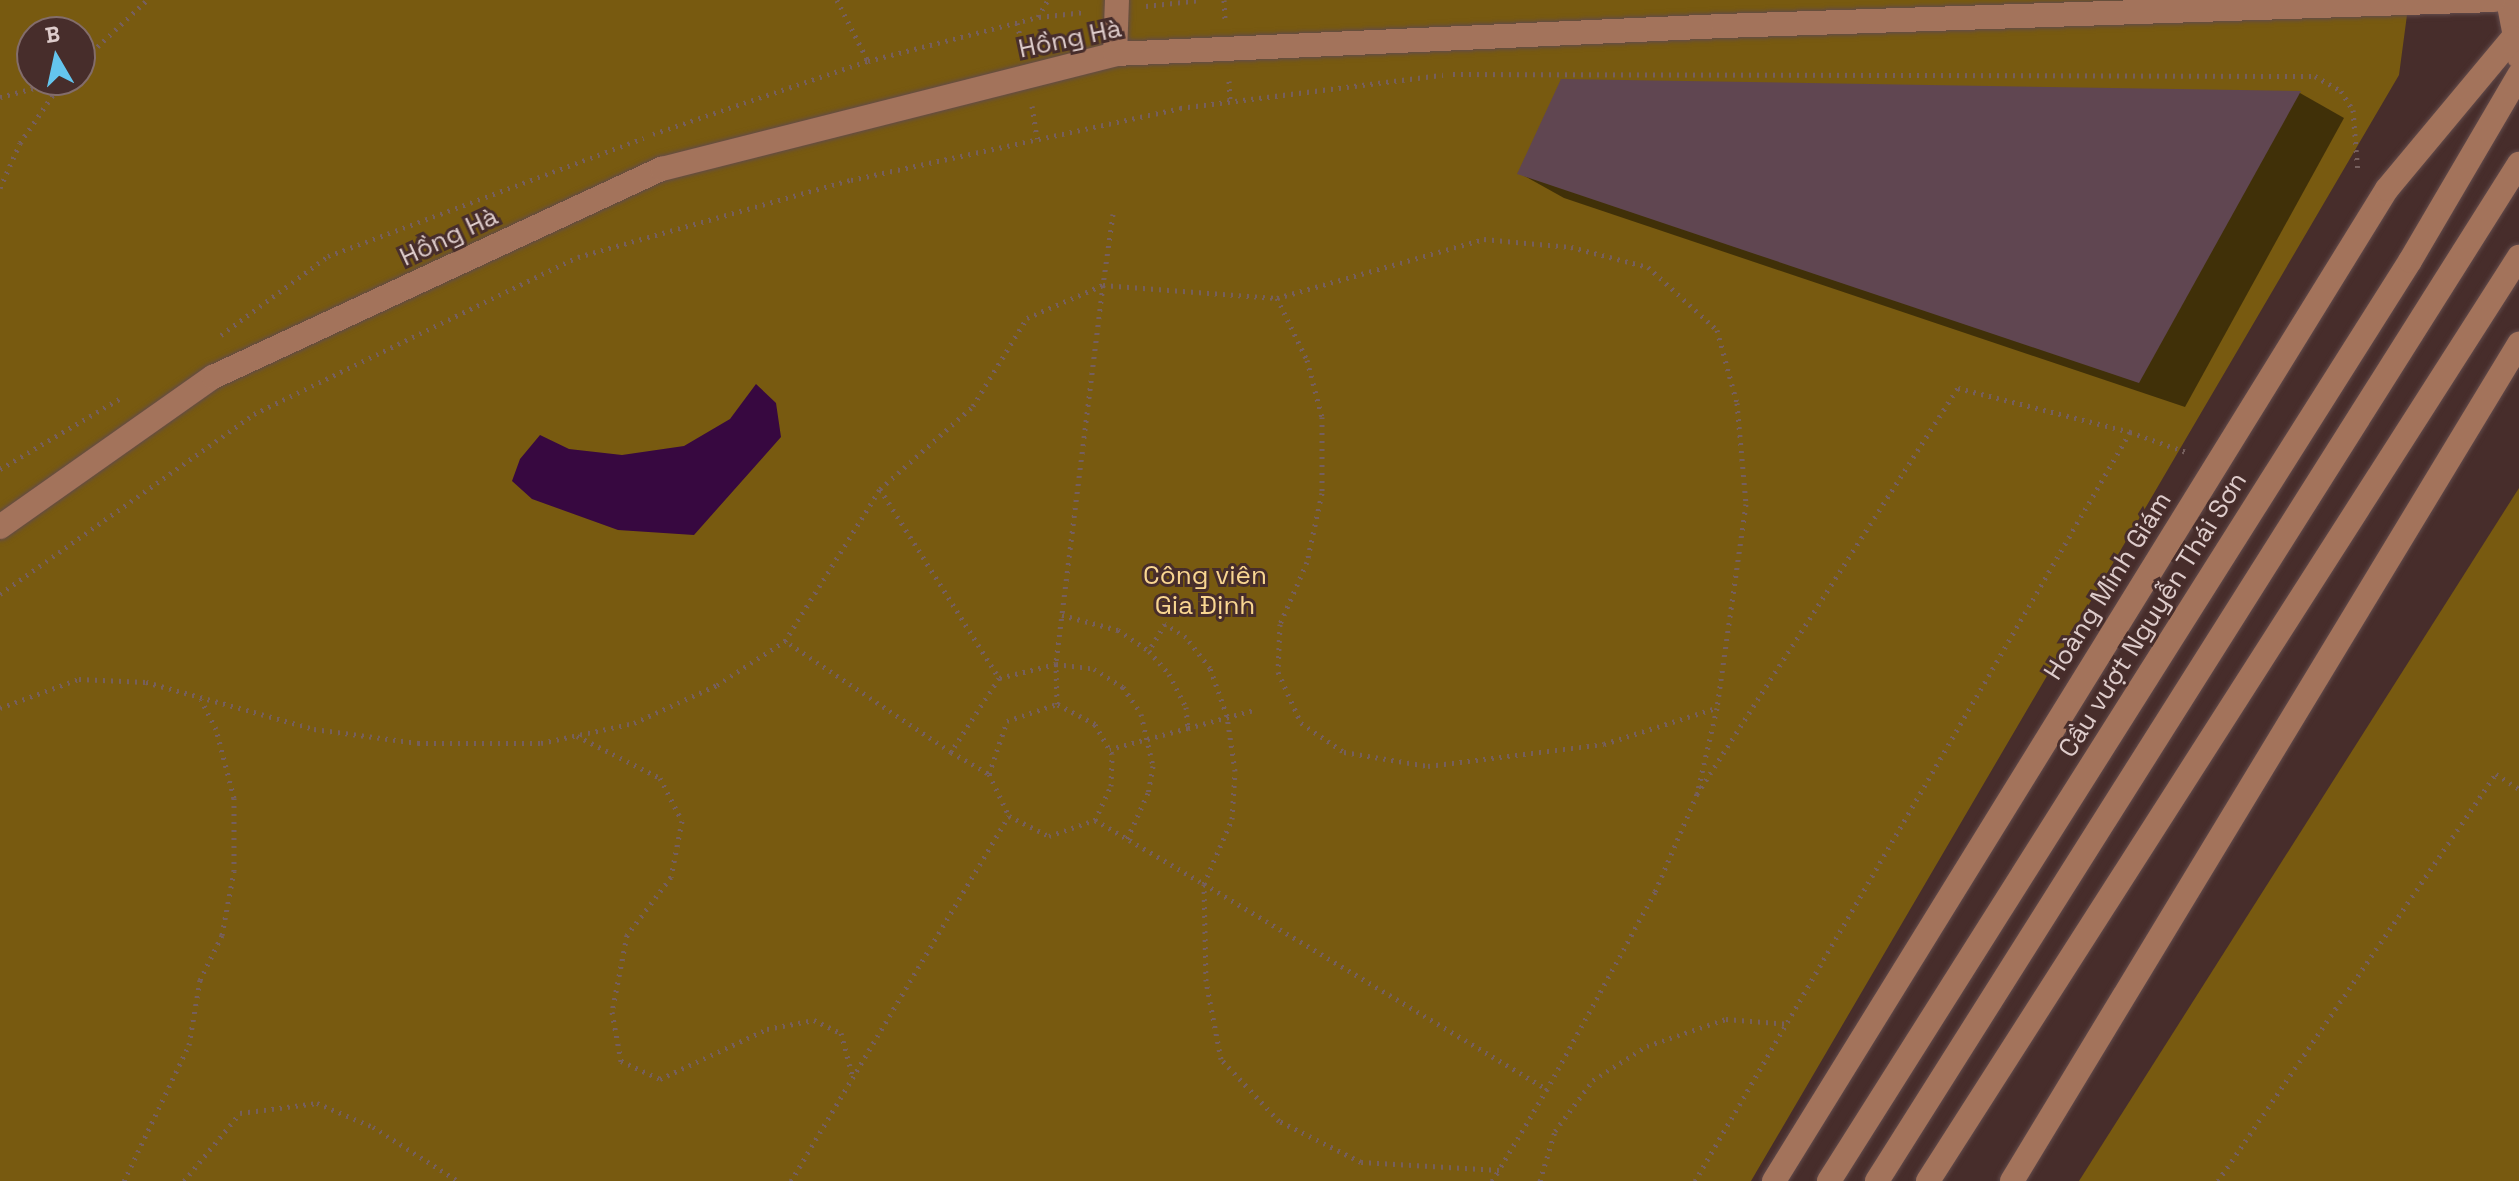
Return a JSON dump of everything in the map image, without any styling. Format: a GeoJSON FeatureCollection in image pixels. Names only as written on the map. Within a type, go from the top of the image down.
{"type":"FeatureCollection","features":[{"type":"Feature","properties":{"kind":"main road"},"geometry":{"type":"LineString","coordinates":[[1115,54],[1117,0]]}},
{"type":"Feature","properties":{"kind":"main road","name":"Hồng Hà"},"geometry":{"type":"LineString","coordinates":[[0,527],[213,377],[662,169],[1115,54],[1708,27],[2494,0]]}},
{"type":"Feature","properties":{"kind":"main road"},"geometry":{"type":"LineString","coordinates":[[2508,0],[2516,47]]}},
{"type":"Feature","properties":{"kind":"main road","name":"Hoàng Minh Giám"},"geometry":{"type":"LineString","coordinates":[[1774,1181],[2387,189],[2516,47]]}},
{"type":"Feature","properties":{"kind":"main road","name":"Cầu vượt Nguyễn Thái Sơn"},"geometry":{"type":"LineString","coordinates":[[1829,1181],[2410,261],[2519,75]]}},
{"type":"Feature","properties":{"kind":"main road"},"geometry":{"type":"LineString","coordinates":[[1877,1181],[2519,164]]}},
{"type":"Feature","properties":{"kind":"main road"},"geometry":{"type":"LineString","coordinates":[[1928,1181],[2519,257]]}},
{"type":"Feature","properties":{"kind":"main road"},"geometry":{"type":"LineString","coordinates":[[2012,1181],[2519,344]]}},
{"type":"Feature","properties":{"kind":"path"},"geometry":{"type":"LineString","coordinates":[[96,48],[147,0]]}},
{"type":"Feature","properties":{"kind":"path"},"geometry":{"type":"LineString","coordinates":[[837,0],[868,61],[1038,17],[1048,0]]}},
{"type":"Feature","properties":{"kind":"path"},"geometry":{"type":"LineString","coordinates":[[0,594],[254,414],[578,257],[851,180],[1180,108],[1448,74],[2315,76],[2341,91],[2353,110],[2359,184]]}},
{"type":"Feature","properties":{"kind":"path"},"geometry":{"type":"LineString","coordinates":[[0,188],[20,143],[51,96]]}},
{"type":"Feature","properties":{"kind":"path"},"geometry":{"type":"LineString","coordinates":[[1057,704],[1056,664],[1113,214]]}},
{"type":"Feature","properties":{"kind":"path"},"geometry":{"type":"LineString","coordinates":[[0,708],[79,679],[146,682],[200,700],[314,729],[418,743],[541,743],[634,723],[717,685],[785,641],[880,489],[973,406],[1027,318],[1103,285],[1277,298],[1484,239],[1571,247],[1648,267],[1717,330],[1737,403],[1746,504],[1717,708],[1697,794]]}},
{"type":"Feature","properties":{"kind":"path"},"geometry":{"type":"LineString","coordinates":[[1277,298],[1307,360],[1322,417],[1322,493],[1307,562],[1280,624],[1278,672],[1301,723],[1344,752],[1428,766],[1604,744],[1717,708]]}},
{"type":"Feature","properties":{"kind":"path"},"geometry":{"type":"LineString","coordinates":[[1492,1181],[1547,1089],[1655,892],[1697,794],[1958,388],[2130,432],[2194,455]]}},
{"type":"Feature","properties":{"kind":"path"},"geometry":{"type":"LineString","coordinates":[[1695,1181],[1790,1024],[2130,432]]}},
{"type":"Feature","properties":{"kind":"path"},"geometry":{"type":"LineString","coordinates":[[880,489],[999,678]]}},
{"type":"Feature","properties":{"kind":"path"},"geometry":{"type":"LineString","coordinates":[[1062,615],[1118,630],[1149,651],[1169,674],[1186,707],[1188,728]]}},
{"type":"Feature","properties":{"kind":"path"},"geometry":{"type":"LineString","coordinates":[[1149,651],[1165,624],[1186,637],[1210,668],[1227,716],[1235,771],[1232,819],[1204,884],[1206,981],[1221,1059],[1279,1121],[1361,1162],[1499,1170]]}},
{"type":"Feature","properties":{"kind":"path"},"geometry":{"type":"LineString","coordinates":[[785,641],[989,774],[1009,816],[1049,836],[1095,820],[1111,786],[1110,749],[1095,724],[1057,704],[1007,721],[989,774]]}},
{"type":"Feature","properties":{"kind":"path"},"geometry":{"type":"LineString","coordinates":[[951,752],[999,678],[1056,664],[1094,669],[1123,687],[1141,714],[1153,766],[1148,793],[1127,839]]}},
{"type":"Feature","properties":{"kind":"path"},"geometry":{"type":"LineString","coordinates":[[124,1181],[189,1045],[200,980],[222,935],[234,871],[234,798],[216,729],[200,700]]}},
{"type":"Feature","properties":{"kind":"path"},"geometry":{"type":"LineString","coordinates":[[1110,749],[1147,736],[1254,710]]}},
{"type":"Feature","properties":{"kind":"path"},"geometry":{"type":"LineString","coordinates":[[576,735],[660,778],[682,821],[671,877],[627,935],[612,1012],[621,1061],[660,1079],[767,1029],[814,1020],[841,1033],[853,1078]]}},
{"type":"Feature","properties":{"kind":"path"},"geometry":{"type":"LineString","coordinates":[[2218,1181],[2496,774],[2519,789]]}},
{"type":"Feature","properties":{"kind":"path"},"geometry":{"type":"LineString","coordinates":[[791,1181],[1009,816]]}},
{"type":"Feature","properties":{"kind":"path"},"geometry":{"type":"LineString","coordinates":[[1095,820],[1547,1089]]}},
{"type":"Feature","properties":{"kind":"path"},"geometry":{"type":"LineString","coordinates":[[1540,1181],[1555,1131],[1593,1080],[1647,1046],[1726,1019],[1790,1024]]}},
{"type":"Feature","properties":{"kind":"path"},"geometry":{"type":"LineString","coordinates":[[184,1181],[240,1113],[317,1103],[373,1127],[458,1181]]}},
{"type":"Feature","properties":{"kind":"green space","name":"Công viên Gia Định"},"geometry":{"type":"Polygon","coordinates":[[[0,0],[2409,0],[2399,75],[1751,1181],[0,1181],[0,0]]]}},
{"type":"Feature","properties":{"kind":"green space"},"geometry":{"type":"Polygon","coordinates":[[[2519,488],[2519,1181],[2079,1181],[2519,488]]]}},
{"type":"Feature","properties":{"kind":"shaded area"},"geometry":{"type":"Polygon","coordinates":[[[756,384],[776,403],[781,437],[694,535],[618,530],[532,499],[512,481],[520,459],[540,435],[569,449],[622,455],[684,446],[730,419],[756,384]]]}},
{"type":"Feature","properties":{"kind":"building"},"geometry":{"type":"Polygon","coordinates":[[[1561,79],[2301,91],[2139,383],[1517,174],[1561,79]]]}}]}
